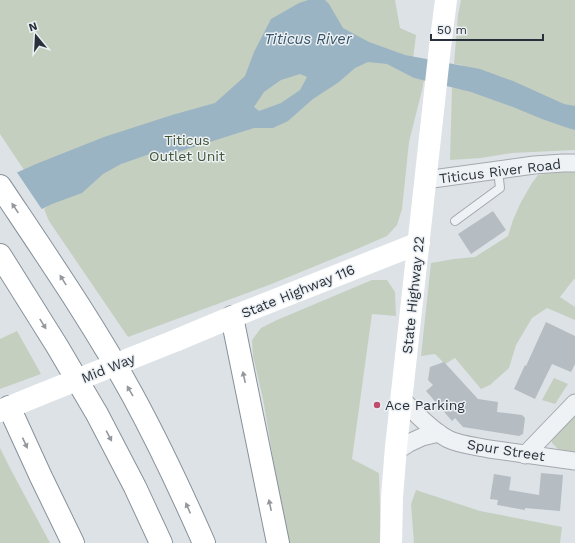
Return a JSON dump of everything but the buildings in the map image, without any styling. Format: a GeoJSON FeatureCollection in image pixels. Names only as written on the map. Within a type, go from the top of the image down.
{"type":"FeatureCollection","features":[{"type":"Feature","properties":{"kind":"main road"},"geometry":{"type":"LineString","coordinates":[[435,0],[439,21],[440,47]]}},
{"type":"Feature","properties":{"kind":"main road"},"geometry":{"type":"LineString","coordinates":[[440,47],[446,0]]}},
{"type":"Feature","properties":{"kind":"main road","name":"State Highway 22"},"geometry":{"type":"LineString","coordinates":[[391,543],[392,497],[401,398],[440,47]]}},
{"type":"Feature","properties":{"kind":"main road"},"geometry":{"type":"LineString","coordinates":[[0,186],[91,325],[132,396],[171,469],[204,543]]}},
{"type":"Feature","properties":{"kind":"main road","name":"State Highway 116"},"geometry":{"type":"LineString","coordinates":[[177,340],[419,243]]}},
{"type":"Feature","properties":{"kind":"main road"},"geometry":{"type":"LineString","coordinates":[[0,255],[57,346],[97,414],[135,487],[161,543]]}},
{"type":"Feature","properties":{"kind":"main road"},"geometry":{"type":"LineString","coordinates":[[232,317],[278,543]]}},
{"type":"Feature","properties":{"kind":"main road","name":"Mid Way"},"geometry":{"type":"LineString","coordinates":[[4,409],[177,340]]}},
{"type":"Feature","properties":{"kind":"main road"},"geometry":{"type":"LineString","coordinates":[[4,409],[44,483],[73,543]]}},
{"type":"Feature","properties":{"kind":"street","name":"Titicus River Road"},"geometry":{"type":"LineString","coordinates":[[425,180],[534,165],[575,163]]}},
{"type":"Feature","properties":{"kind":"street","name":"Spur Street"},"geometry":{"type":"LineString","coordinates":[[401,398],[414,413],[448,439],[467,445],[525,455],[575,460]]}},
{"type":"Feature","properties":{"kind":"street"},"geometry":{"type":"LineString","coordinates":[[525,455],[575,403]]}},
{"type":"Feature","properties":{"kind":"street"},"geometry":{"type":"LineString","coordinates":[[396,452],[422,436],[439,433]]}},
{"type":"Feature","properties":{"kind":"lane"},"geometry":{"type":"LineString","coordinates":[[455,221],[500,188],[498,170]]}},
{"type":"Feature","properties":{"kind":"green space","name":"Titicus Outlet Unit"},"geometry":{"type":"Polygon","coordinates":[[[0,0],[395,0],[400,28],[416,35],[411,76],[424,80],[409,142],[402,209],[397,225],[387,236],[357,249],[269,285],[128,337],[49,221],[44,209],[48,206],[0,134],[0,0]]]}},
{"type":"Feature","properties":{"kind":"green space"},"geometry":{"type":"Polygon","coordinates":[[[461,0],[575,0],[575,150],[512,153],[481,158],[450,160],[452,87],[460,89],[462,65],[454,64],[458,15],[461,0]]]}},
{"type":"Feature","properties":{"kind":"green space"},"geometry":{"type":"Polygon","coordinates":[[[575,170],[575,279],[560,297],[575,307],[575,320],[547,308],[532,318],[516,345],[509,368],[490,385],[481,389],[455,358],[445,364],[435,354],[421,356],[431,263],[475,257],[508,236],[521,202],[538,175],[575,170]]]}},
{"type":"Feature","properties":{"kind":"green space"},"geometry":{"type":"Polygon","coordinates":[[[372,280],[387,280],[395,292],[396,316],[372,314],[352,459],[379,473],[381,543],[289,543],[263,399],[253,356],[252,340],[261,328],[277,320],[372,280]]]}},
{"type":"Feature","properties":{"kind":"green space"},"geometry":{"type":"Polygon","coordinates":[[[17,331],[41,374],[0,389],[0,339],[17,331]]]}},
{"type":"Feature","properties":{"kind":"green space"},"geometry":{"type":"Polygon","coordinates":[[[554,378],[568,384],[555,404],[542,400],[554,378]]]}},
{"type":"Feature","properties":{"kind":"green space"},"geometry":{"type":"Polygon","coordinates":[[[575,415],[575,453],[558,449],[552,443],[552,436],[575,415]]]}},
{"type":"Feature","properties":{"kind":"green space"},"geometry":{"type":"Polygon","coordinates":[[[0,448],[10,468],[50,543],[0,543],[0,448]]]}},
{"type":"Feature","properties":{"kind":"green space"},"geometry":{"type":"Polygon","coordinates":[[[416,490],[480,511],[562,527],[560,543],[414,543],[411,504],[416,490]]]}},
{"type":"Feature","properties":{"kind":"water","name":"Titicus River"},"geometry":{"type":"Polygon","coordinates":[[[308,0],[325,0],[329,4],[343,28],[369,42],[405,55],[480,69],[513,81],[564,104],[575,106],[575,130],[471,92],[414,78],[387,64],[368,62],[355,68],[339,82],[313,99],[288,121],[273,128],[254,128],[175,153],[147,155],[121,164],[103,174],[82,193],[52,204],[0,230],[0,180],[104,137],[215,103],[245,76],[254,52],[271,19],[299,3],[308,0]],[[300,74],[281,80],[264,92],[254,107],[259,111],[281,103],[300,90],[307,77],[300,74]]]}},
{"type":"Feature","properties":{"kind":"pier"},"geometry":{"type":"Polygon","coordinates":[[[16,171],[43,211],[0,232],[0,178],[16,171]]]}},
{"type":"Feature","properties":{"kind":"place","name":"Ace Parking"},"geometry":{"type":"Point","coordinates":[377,405]}}]}
